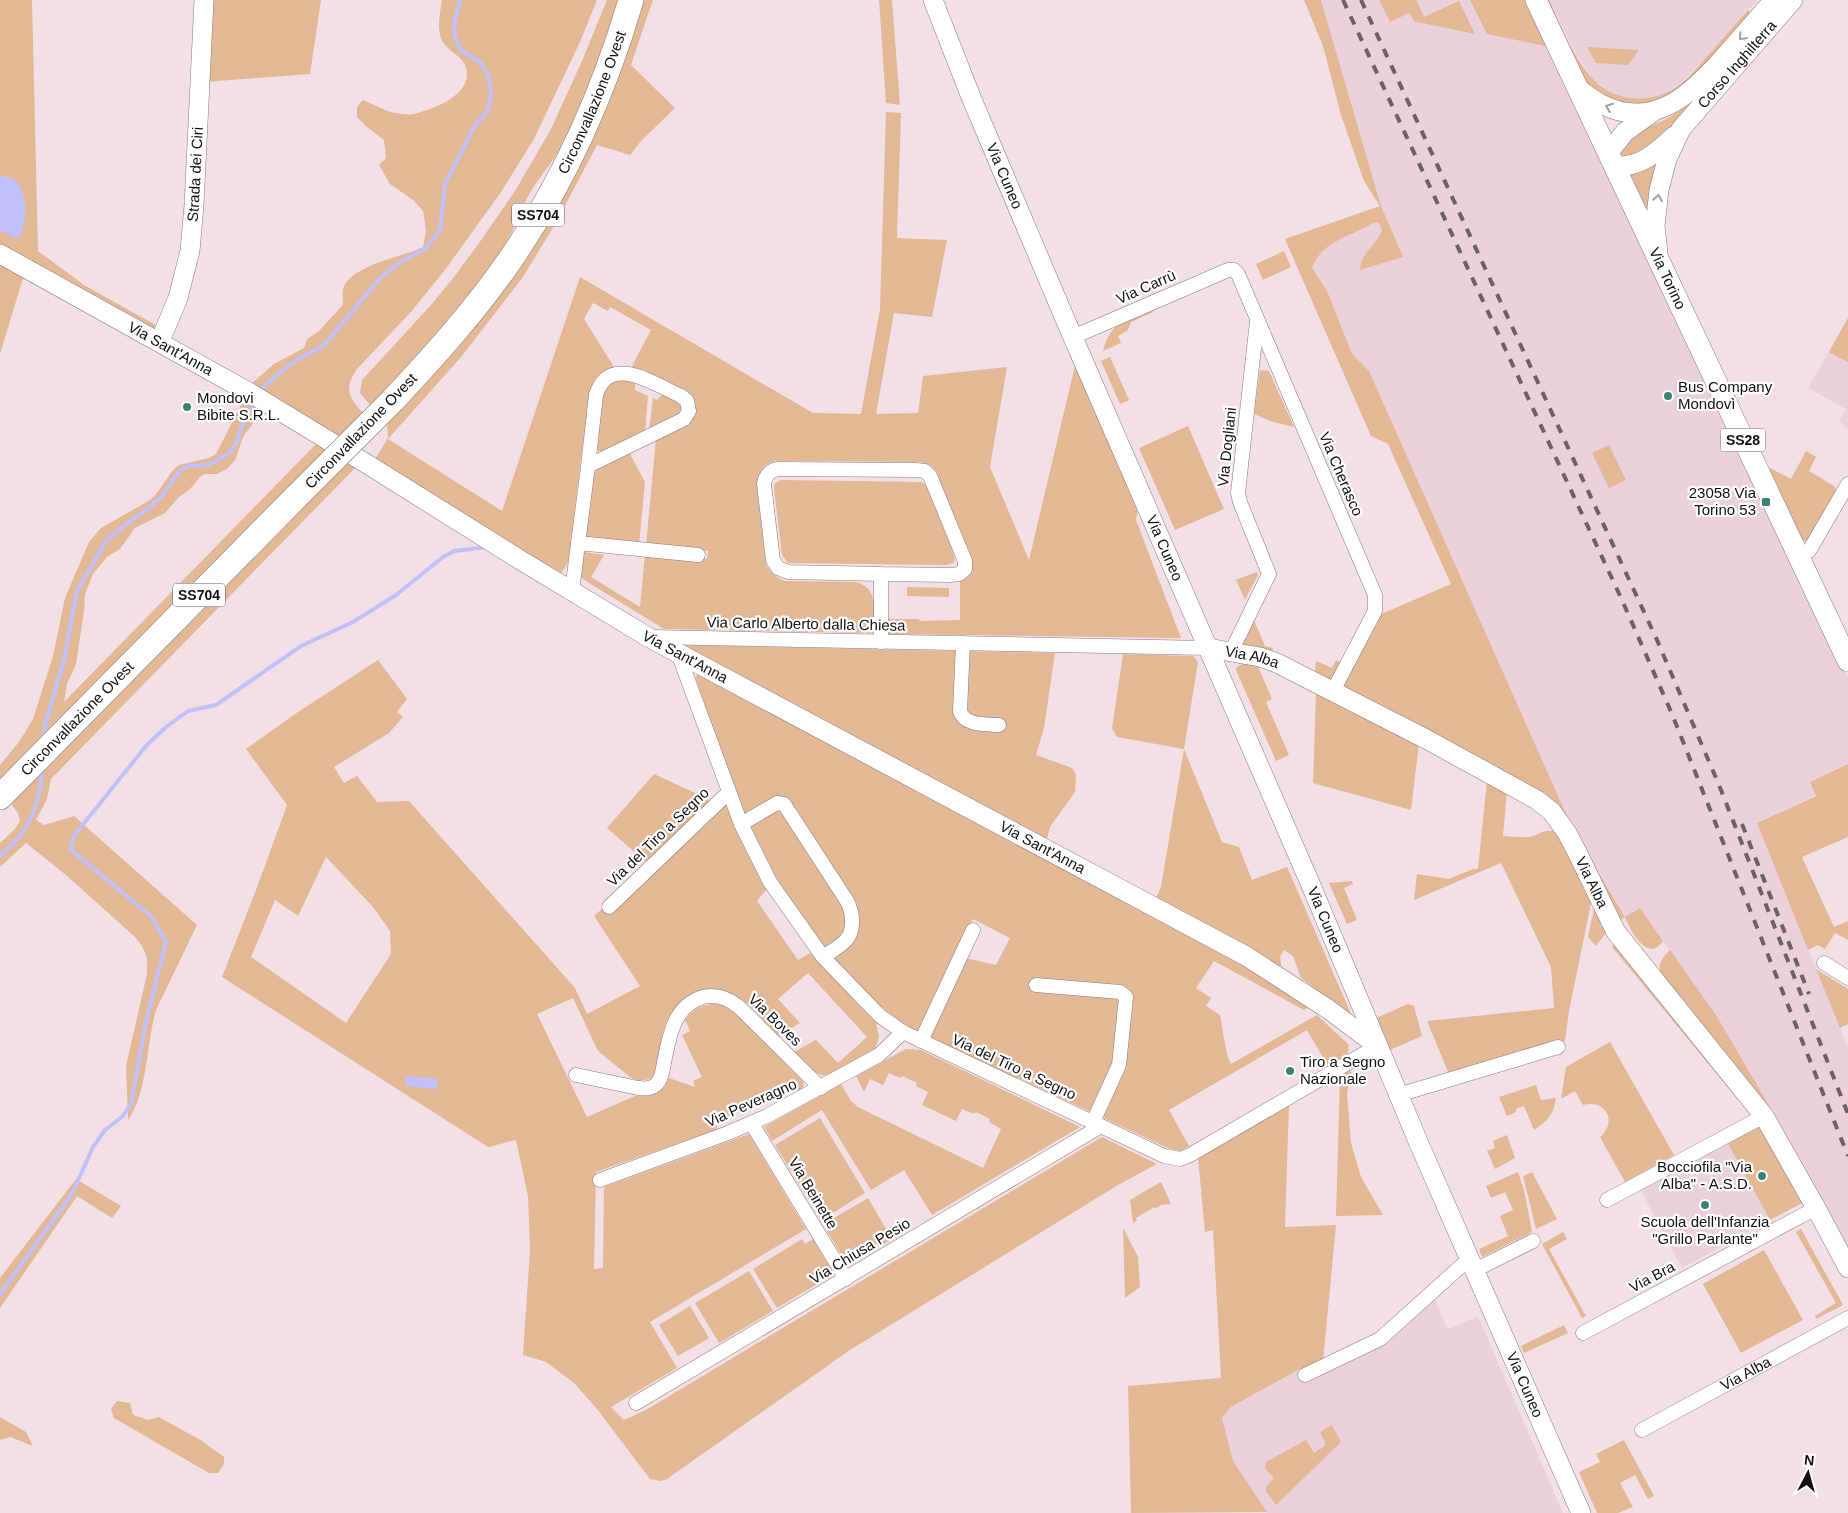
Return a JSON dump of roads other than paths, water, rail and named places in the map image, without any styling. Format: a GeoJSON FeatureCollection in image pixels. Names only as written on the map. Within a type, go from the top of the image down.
{"type":"FeatureCollection","features":[{"type":"Feature","properties":{"kind":"highway","name":"Circonvallazione Ovest"},"geometry":{"type":"LineString","coordinates":[[0,797],[393,400],[442,348],[481,299],[508,263],[531,227],[570,156],[592,110],[632,0]]}},
{"type":"Feature","properties":{"kind":"main road","name":"Via Torino"},"geometry":{"type":"LineString","coordinates":[[1536,0],[1848,661]]}},
{"type":"Feature","properties":{"kind":"street","name":"Strada dei Ciri"},"geometry":{"type":"LineString","coordinates":[[160,342],[178,298],[190,251],[204,0]]}},
{"type":"Feature","properties":{"kind":"street","name":"Via Cuneo"},"geometry":{"type":"LineString","coordinates":[[933,0],[971,97],[1072,337],[1310,884],[1398,1095],[1581,1513]]}},
{"type":"Feature","properties":{"kind":"street","name":"Corso Inghilterra"},"geometry":{"type":"LineString","coordinates":[[1785,1],[1681,129],[1642,162],[1629,166],[1612,159],[1625,132],[1657,110],[1679,100],[1697,86],[1785,1]]}},
{"type":"Feature","properties":{"kind":"street","name":"Corso Inghilterra"},"geometry":{"type":"LineString","coordinates":[[1579,88],[1601,104],[1620,111],[1647,112],[1657,110]]}},
{"type":"Feature","properties":{"kind":"street","name":"Corso Inghilterra"},"geometry":{"type":"LineString","coordinates":[[1660,264],[1656,239],[1656,209],[1667,159],[1681,129]]}},
{"type":"Feature","properties":{"kind":"street","name":"Via Sant'Anna"},"geometry":{"type":"LineString","coordinates":[[0,254],[256,397],[678,654],[1246,956],[1322,1005],[1377,1046]]}},
{"type":"Feature","properties":{"kind":"street","name":"Via Carrù"},"geometry":{"type":"LineString","coordinates":[[1072,337],[1228,270],[1234,270]]}},
{"type":"Feature","properties":{"kind":"street","name":"Via Cherasco"},"geometry":{"type":"LineString","coordinates":[[1234,270],[1238,274],[1375,595],[1375,611],[1333,691]]}},
{"type":"Feature","properties":{"kind":"street","name":"Via Dogliani"},"geometry":{"type":"LineString","coordinates":[[1231,652],[1269,574],[1240,502],[1238,492],[1257,321]]}},
{"type":"Feature","properties":{"kind":"street"},"geometry":{"type":"LineString","coordinates":[[572,591],[596,395],[600,385],[606,379],[619,373],[632,374],[681,396],[687,401],[689,411],[684,419],[588,466]]}},
{"type":"Feature","properties":{"kind":"street"},"geometry":{"type":"LineString","coordinates":[[776,469],[916,470],[928,473],[965,562],[965,569],[959,574],[951,575],[881,574],[788,572],[778,568],[774,560],[764,484],[768,474],[776,469]]}},
{"type":"Feature","properties":{"kind":"street"},"geometry":{"type":"LineString","coordinates":[[1798,556],[1809,551],[1848,484]]}},
{"type":"Feature","properties":{"kind":"street"},"geometry":{"type":"LineString","coordinates":[[578,543],[698,555]]}},
{"type":"Feature","properties":{"kind":"street"},"geometry":{"type":"LineString","coordinates":[[880,642],[881,574]]}},
{"type":"Feature","properties":{"kind":"street","name":"Via Carlo Alberto dalla Chiesa"},"geometry":{"type":"LineString","coordinates":[[648,637],[1208,648]]}},
{"type":"Feature","properties":{"kind":"street"},"geometry":{"type":"LineString","coordinates":[[964,643],[961,716],[971,722],[999,725]]}},
{"type":"Feature","properties":{"kind":"street","name":"Via Alba"},"geometry":{"type":"LineString","coordinates":[[1208,648],[1270,660],[1504,781],[1547,808],[1572,842],[1616,932],[1764,1116],[1848,1268]]}},
{"type":"Feature","properties":{"kind":"street","name":"Via del Tiro a Segno"},"geometry":{"type":"LineString","coordinates":[[678,654],[741,824],[770,882],[823,957],[880,1016],[903,1032],[1164,1156],[1175,1159],[1185,1158],[1377,1046]]}},
{"type":"Feature","properties":{"kind":"street","name":"Via del Tiro a Segno"},"geometry":{"type":"LineString","coordinates":[[609,907],[729,792]]}},
{"type":"Feature","properties":{"kind":"street"},"geometry":{"type":"LineString","coordinates":[[741,824],[777,803],[784,804],[847,901],[852,910],[853,917],[848,936],[846,940],[823,957]]}},
{"type":"Feature","properties":{"kind":"street"},"geometry":{"type":"LineString","coordinates":[[921,1041],[973,930]]}},
{"type":"Feature","properties":{"kind":"street"},"geometry":{"type":"LineString","coordinates":[[1824,963],[1848,978]]}},
{"type":"Feature","properties":{"kind":"street"},"geometry":{"type":"LineString","coordinates":[[1036,984],[1120,992],[1126,997],[1119,1065],[1097,1124]]}},
{"type":"Feature","properties":{"kind":"street","name":"Via Boves"},"geometry":{"type":"LineString","coordinates":[[576,1074],[638,1088],[654,1086],[661,1077],[672,1029],[678,1017],[685,1008],[696,1000],[709,996],[728,999],[738,1007],[821,1088]]}},
{"type":"Feature","properties":{"kind":"street","name":"Via Peveragno"},"geometry":{"type":"LineString","coordinates":[[600,1180],[752,1124],[821,1088],[878,1055],[903,1032]]}},
{"type":"Feature","properties":{"kind":"street"},"geometry":{"type":"LineString","coordinates":[[1398,1095],[1558,1048]]}},
{"type":"Feature","properties":{"kind":"street"},"geometry":{"type":"LineString","coordinates":[[1607,1200],[1764,1116]]}},
{"type":"Feature","properties":{"kind":"street","name":"Via Beinette"},"geometry":{"type":"LineString","coordinates":[[752,1124],[846,1279]]}},
{"type":"Feature","properties":{"kind":"street","name":"Via Chiusa Pesio"},"geometry":{"type":"LineString","coordinates":[[636,1403],[846,1279],[1097,1124]]}},
{"type":"Feature","properties":{"kind":"street","name":"Via Bra"},"geometry":{"type":"LineString","coordinates":[[1583,1333],[1816,1208]]}},
{"type":"Feature","properties":{"kind":"street"},"geometry":{"type":"LineString","coordinates":[[1304,1375],[1380,1339],[1473,1264],[1533,1241]]}},
{"type":"Feature","properties":{"kind":"street","name":"Via Alba"},"geometry":{"type":"LineString","coordinates":[[1642,1430],[1848,1318]]}},
{"type":"Feature","properties":{"kind":"water"},"geometry":{"type":"Polygon","coordinates":[[[0,176],[10,177],[17,182],[24,198],[25,218],[23,228],[20,236],[16,238],[0,231],[0,176]]]}},
{"type":"Feature","properties":{"kind":"water"},"geometry":{"type":"Polygon","coordinates":[[[406,1076],[438,1079],[437,1089],[405,1086],[406,1076]]]}},
{"type":"Feature","properties":{"kind":"waterway"},"geometry":{"type":"LineString","coordinates":[[259,393],[265,385],[292,363],[324,345],[381,277],[400,262],[425,249],[440,230],[445,184],[474,127],[488,110],[491,93],[488,74],[480,62],[461,50],[455,38],[454,25],[460,0]]}},
{"type":"Feature","properties":{"kind":"waterway"},"geometry":{"type":"LineString","coordinates":[[44,739],[45,726],[64,660],[77,591],[106,541],[163,495],[180,470],[189,466],[208,465],[228,454],[236,444],[242,425],[254,401]]}},
{"type":"Feature","properties":{"kind":"waterway"},"geometry":{"type":"LineString","coordinates":[[0,1294],[72,1194],[93,1147],[105,1130],[123,1116],[131,1104],[146,1022],[166,942],[151,916],[71,850],[73,837],[146,746],[166,727],[188,711],[216,705],[301,646],[353,622],[396,595],[443,557],[454,551],[488,547]]}},
{"type":"Feature","properties":{"kind":"waterway"},"geometry":{"type":"LineString","coordinates":[[0,856],[23,832],[28,824],[38,797],[42,769]]}},
{"type":"Feature","properties":{"kind":"railway"},"geometry":{"type":"LineString","coordinates":[[1343,0],[1622,600],[1672,714],[1848,1156]]}},
{"type":"Feature","properties":{"kind":"railway"},"geometry":{"type":"LineString","coordinates":[[1361,0],[1657,640],[1719,785],[1848,1114]]}},
{"type":"Feature","properties":{"kind":"railway"},"geometry":{"type":"LineString","coordinates":[[1742,824],[1809,994]]}},
{"type":"Feature","properties":{"kind":"place","name":"Bus Company Mondovì"},"geometry":{"type":"Point","coordinates":[1668,396]}},
{"type":"Feature","properties":{"kind":"place","name":"Mondovi Bibite S.R.L."},"geometry":{"type":"Point","coordinates":[187,407]}},
{"type":"Feature","properties":{"kind":"place","name":"23058 Via Torino 53"},"geometry":{"type":"Point","coordinates":[1766,502]}},
{"type":"Feature","properties":{"kind":"place","name":"Tiro a Segno Nazionale"},"geometry":{"type":"Point","coordinates":[1290,1071]}},
{"type":"Feature","properties":{"kind":"place","name":"Bocciofila \"Via Alba\" - A.S.D."},"geometry":{"type":"Point","coordinates":[1762,1176]}},
{"type":"Feature","properties":{"kind":"place","name":"Scuola dell'Infanzia \"Grillo Parlante\""},"geometry":{"type":"Point","coordinates":[1705,1205]}}]}
